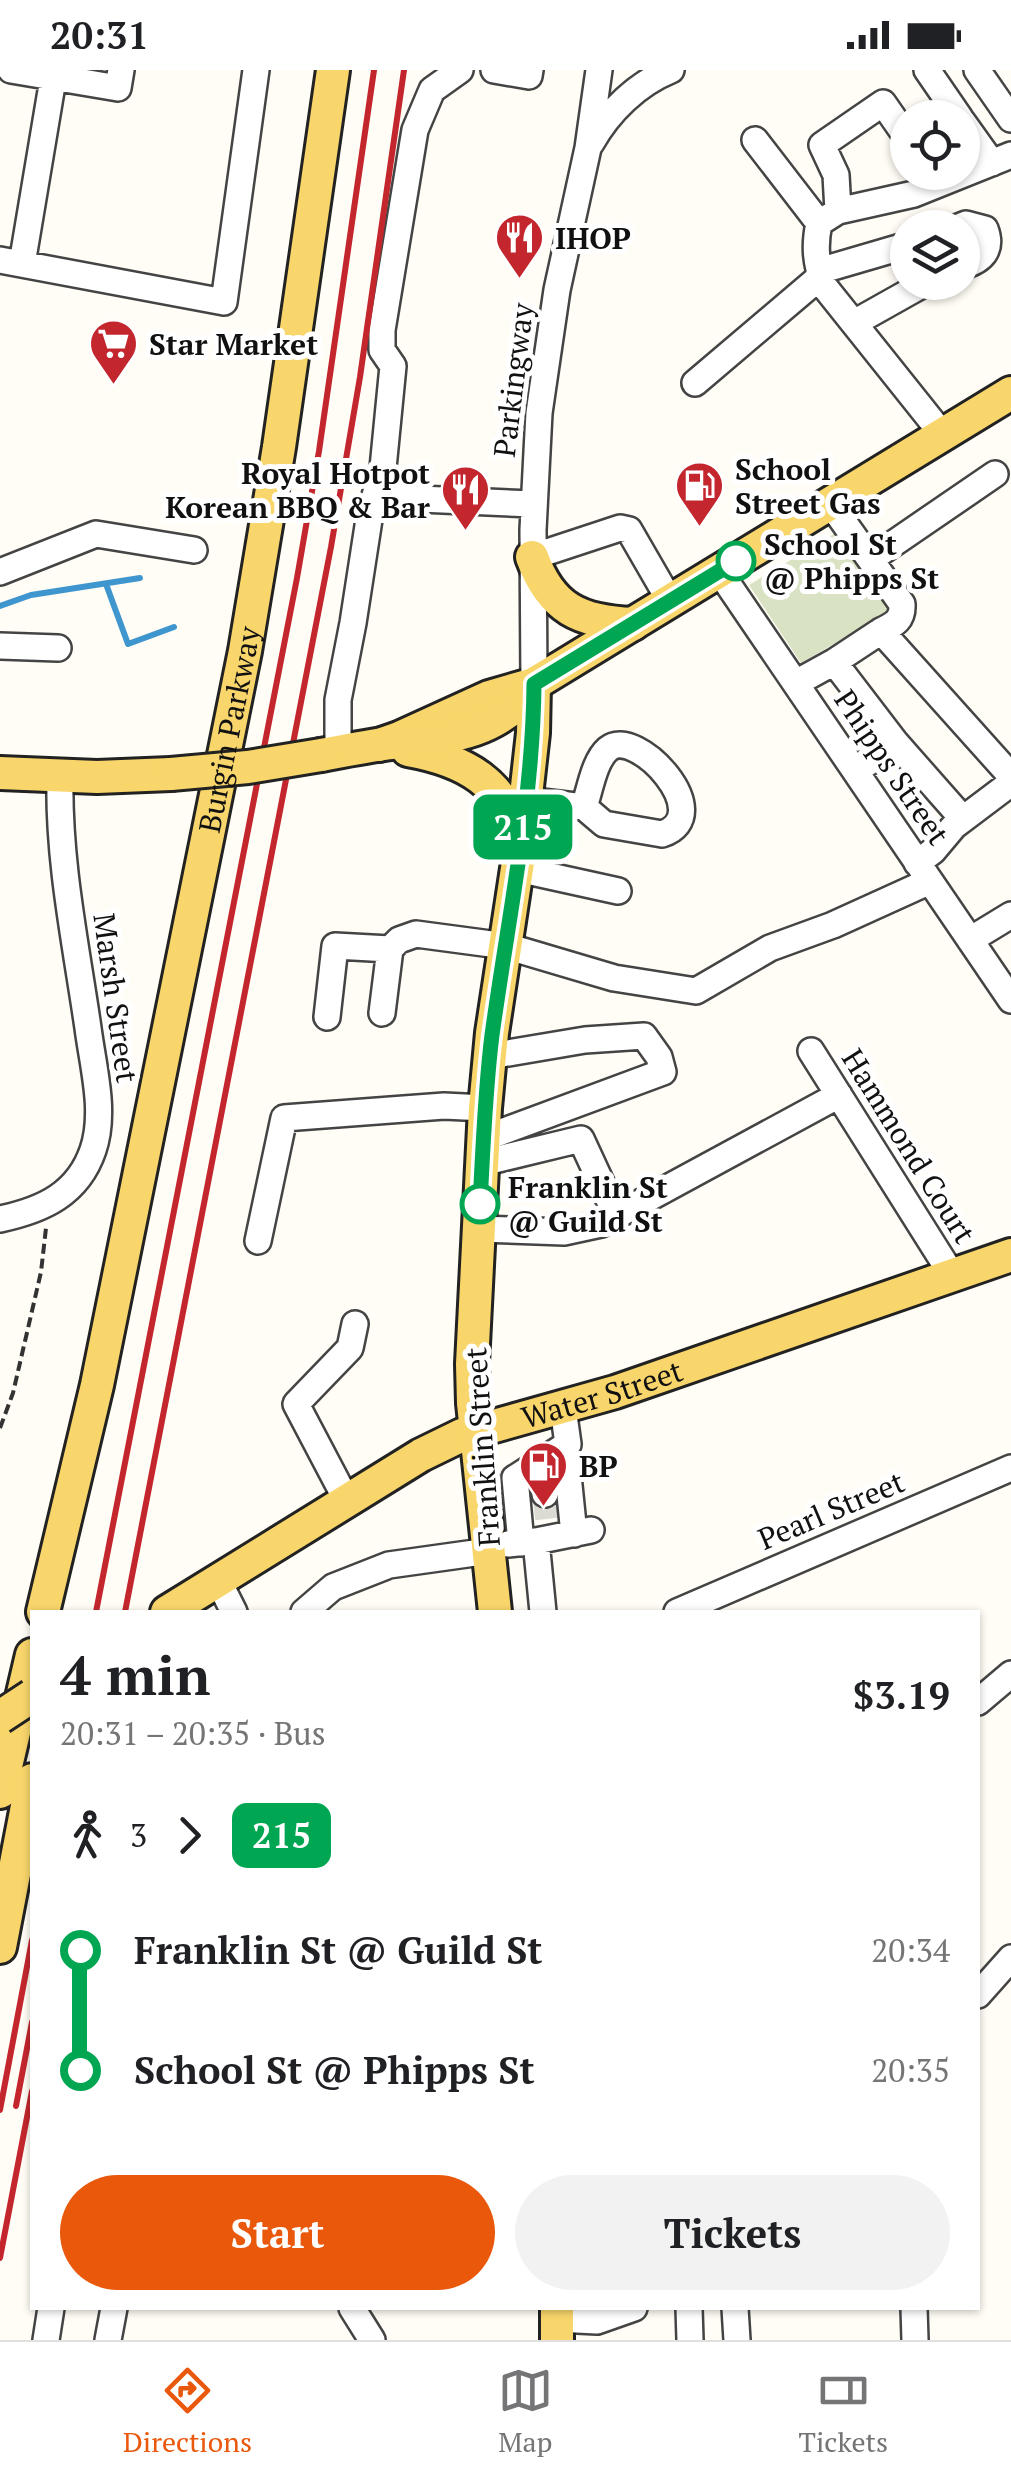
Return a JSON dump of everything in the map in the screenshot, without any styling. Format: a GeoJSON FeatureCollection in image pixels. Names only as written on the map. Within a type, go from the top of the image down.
{"type":"FeatureCollection","features":[{"type":"Feature","properties":{"kind":"main road","name":"Burgin Parkway"},"geometry":{"type":"LineString","coordinates":[[43,1610],[97,1385],[250,624],[280,447],[333,70]]}},
{"type":"Feature","properties":{"kind":"main road"},"geometry":{"type":"LineString","coordinates":[[0,773],[171,774],[248,767],[453,736],[490,723],[514,709],[534,684],[943,435],[1009,400]]}},
{"type":"Feature","properties":{"kind":"main road"},"geometry":{"type":"LineString","coordinates":[[532,557],[545,586],[572,613],[597,621],[633,624]]}},
{"type":"Feature","properties":{"kind":"main road","name":"Franklin Street"},"geometry":{"type":"LineString","coordinates":[[495,1608],[537,1539],[476,1431],[472,1377],[490,1056],[519,859],[534,684]]}},
{"type":"Feature","properties":{"kind":"main road"},"geometry":{"type":"LineString","coordinates":[[379,745],[451,760],[472,771],[505,806],[517,833],[519,859]]}},
{"type":"Feature","properties":{"kind":"main road","name":"Water Street"},"geometry":{"type":"LineString","coordinates":[[171,1610],[436,1447],[476,1431],[563,1408],[1011,1255]]}},
{"type":"Feature","properties":{"kind":"main road","name":"Burgin Parkway"},"geometry":{"type":"LineString","coordinates":[[61,1610],[97,1385]]}},
{"type":"Feature","properties":{"kind":"main road"},"geometry":{"type":"LineString","coordinates":[[0,1792],[30,1664]]}},
{"type":"Feature","properties":{"kind":"main road"},"geometry":{"type":"LineString","coordinates":[[0,1716],[30,1697]]}},
{"type":"Feature","properties":{"kind":"main road"},"geometry":{"type":"LineString","coordinates":[[0,1947],[30,1790]]}},
{"type":"Feature","properties":{"kind":"street"},"geometry":{"type":"LineString","coordinates":[[12,70],[53,73],[118,88],[121,70]]}},
{"type":"Feature","properties":{"kind":"street"},"geometry":{"type":"LineString","coordinates":[[53,73],[11,262],[224,302],[256,70]]}},
{"type":"Feature","properties":{"kind":"street"},"geometry":{"type":"LineString","coordinates":[[330,754],[383,468],[393,366],[382,350],[382,330],[415,130],[432,90],[460,70]]}},
{"type":"Feature","properties":{"kind":"street"},"geometry":{"type":"LineString","coordinates":[[494,70],[529,76],[530,70]]}},
{"type":"Feature","properties":{"kind":"street","name":"Parkingway"},"geometry":{"type":"LineString","coordinates":[[534,684],[533,504],[540,413],[550,331],[588,148],[599,70]]}},
{"type":"Feature","properties":{"kind":"street","name":"Parkingway"},"geometry":{"type":"LineString","coordinates":[[588,148],[624,100],[652,78],[671,70]]}},
{"type":"Feature","properties":{"kind":"street"},"geometry":{"type":"LineString","coordinates":[[927,70],[948,100]]}},
{"type":"Feature","properties":{"kind":"street"},"geometry":{"type":"LineString","coordinates":[[978,70],[1011,118]]}},
{"type":"Feature","properties":{"kind":"street"},"geometry":{"type":"LineString","coordinates":[[890,112],[884,103],[822,145],[836,175],[828,217],[815,242],[816,264],[824,286],[943,435]]}},
{"type":"Feature","properties":{"kind":"street"},"geometry":{"type":"LineString","coordinates":[[980,138],[1001,159]]}},
{"type":"Feature","properties":{"kind":"street"},"geometry":{"type":"LineString","coordinates":[[755,140],[828,217]]}},
{"type":"Feature","properties":{"kind":"street"},"geometry":{"type":"LineString","coordinates":[[828,217],[919,190]]}},
{"type":"Feature","properties":{"kind":"street"},"geometry":{"type":"LineString","coordinates":[[980,228],[987,234],[980,259]]}},
{"type":"Feature","properties":{"kind":"street"},"geometry":{"type":"LineString","coordinates":[[695,383],[820,274],[890,251]]}},
{"type":"Feature","properties":{"kind":"street"},"geometry":{"type":"LineString","coordinates":[[854,324],[896,300]]}},
{"type":"Feature","properties":{"kind":"street"},"geometry":{"type":"LineString","coordinates":[[871,559],[995,474]]}},
{"type":"Feature","properties":{"kind":"street"},"geometry":{"type":"LineString","coordinates":[[375,496],[533,504]]}},
{"type":"Feature","properties":{"kind":"street"},"geometry":{"type":"LineString","coordinates":[[796,683],[897,624],[902,613],[902,604],[830,503]]}},
{"type":"Feature","properties":{"kind":"street"},"geometry":{"type":"LineString","coordinates":[[532,557],[620,528],[629,530],[670,601]]}},
{"type":"Feature","properties":{"kind":"street"},"geometry":{"type":"LineString","coordinates":[[0,572],[96,534],[194,550]]}},
{"type":"Feature","properties":{"kind":"street","name":"Phipps Street"},"geometry":{"type":"LineString","coordinates":[[719,571],[1011,1000]]}},
{"type":"Feature","properties":{"kind":"street"},"geometry":{"type":"LineString","coordinates":[[382,1014],[390,949],[399,940],[416,934],[506,946],[614,978],[696,991],[770,948],[833,925],[924,872],[933,851],[954,826],[1011,779],[881,630]]}},
{"type":"Feature","properties":{"kind":"street"},"geometry":{"type":"LineString","coordinates":[[0,646],[58,648]]}},
{"type":"Feature","properties":{"kind":"street"},"geometry":{"type":"LineString","coordinates":[[834,662],[896,743],[963,819]]}},
{"type":"Feature","properties":{"kind":"street"},"geometry":{"type":"LineString","coordinates":[[856,772],[896,743]]}},
{"type":"Feature","properties":{"kind":"street","name":"Marsh Street"},"geometry":{"type":"LineString","coordinates":[[42,1208],[64,1194],[82,1173],[94,1147],[98,1120],[60,833],[60,776]]}},
{"type":"Feature","properties":{"kind":"street"},"geometry":{"type":"LineString","coordinates":[[525,800],[584,807]]}},
{"type":"Feature","properties":{"kind":"street"},"geometry":{"type":"LineString","coordinates":[[519,859],[618,891]]}},
{"type":"Feature","properties":{"kind":"street"},"geometry":{"type":"LineString","coordinates":[[970,940],[1011,915]]}},
{"type":"Feature","properties":{"kind":"street"},"geometry":{"type":"LineString","coordinates":[[327,1018],[336,946],[390,949]]}},
{"type":"Feature","properties":{"kind":"street"},"geometry":{"type":"LineString","coordinates":[[484,1136],[663,1072],[644,1036],[584,1040],[490,1056]]}},
{"type":"Feature","properties":{"kind":"street","name":"Hammond Court"},"geometry":{"type":"LineString","coordinates":[[811,1051],[952,1275]]}},
{"type":"Feature","properties":{"kind":"street"},"geometry":{"type":"LineString","coordinates":[[479,1230],[577,1231],[601,1224],[839,1094]]}},
{"type":"Feature","properties":{"kind":"street"},"geometry":{"type":"LineString","coordinates":[[258,1241],[284,1118],[444,1106],[484,1136],[581,1139],[617,1217]]}},
{"type":"Feature","properties":{"kind":"street"},"geometry":{"type":"LineString","coordinates":[[0,1219],[42,1208]]}},
{"type":"Feature","properties":{"kind":"street"},"geometry":{"type":"LineString","coordinates":[[347,1501],[296,1404],[350,1348],[354,1324]]}},
{"type":"Feature","properties":{"kind":"street"},"geometry":{"type":"LineString","coordinates":[[537,1539],[568,1444],[563,1408]]}},
{"type":"Feature","properties":{"kind":"street"},"geometry":{"type":"LineString","coordinates":[[495,1608],[542,1606],[537,1539],[515,1478],[565,1446]]}},
{"type":"Feature","properties":{"kind":"street"},"geometry":{"type":"LineString","coordinates":[[541,1461],[545,1494]]}},
{"type":"Feature","properties":{"kind":"street","name":"Pearl Street"},"geometry":{"type":"LineString","coordinates":[[683,1610],[1011,1468]]}},
{"type":"Feature","properties":{"kind":"street"},"geometry":{"type":"LineString","coordinates":[[321,1607],[333,1586],[389,1565],[537,1539]]}},
{"type":"Feature","properties":{"kind":"street"},"geometry":{"type":"LineString","coordinates":[[218,1580],[233,1610]]}},
{"type":"Feature","properties":{"kind":"street"},"geometry":{"type":"LineString","coordinates":[[980,1700],[1011,1674]]}},
{"type":"Feature","properties":{"kind":"street"},"geometry":{"type":"LineString","coordinates":[[980,1993],[1011,1958]]}},
{"type":"Feature","properties":{"kind":"street"},"geometry":{"type":"LineString","coordinates":[[46,2340],[51,2310]]}},
{"type":"Feature","properties":{"kind":"street"},"geometry":{"type":"LineString","coordinates":[[108,2340],[114,2310]]}},
{"type":"Feature","properties":{"kind":"street"},"geometry":{"type":"LineString","coordinates":[[353,2310],[372,2340]]}},
{"type":"Feature","properties":{"kind":"street"},"geometry":{"type":"LineString","coordinates":[[689,2310],[690,2340]]}},
{"type":"Feature","properties":{"kind":"street"},"geometry":{"type":"LineString","coordinates":[[734,2310],[736,2340]]}},
{"type":"Feature","properties":{"kind":"street"},"geometry":{"type":"LineString","coordinates":[[914,2310],[915,2340]]}},
{"type":"Feature","properties":{"kind":"street"},"geometry":{"type":"LineString","coordinates":[[557,2322],[596,2321],[624,2312]]}},
{"type":"Feature","properties":{"kind":"path"},"geometry":{"type":"LineString","coordinates":[[0,1428],[13,1393],[44,1257],[46,1228],[42,1208]]}},
{"type":"Feature","properties":{"kind":"green space"},"geometry":{"type":"Polygon","coordinates":[[[837,532],[895,608],[801,663],[749,585],[837,532]]]}},
{"type":"Feature","properties":{"kind":"waterway"},"geometry":{"type":"LineString","coordinates":[[0,606],[31,595],[140,578]]}},
{"type":"Feature","properties":{"kind":"waterway"},"geometry":{"type":"LineString","coordinates":[[106,584],[128,644],[174,627]]}},
{"type":"Feature","properties":{"kind":"tunnel"},"geometry":{"type":"LineString","coordinates":[[545,1494],[548,1523]]}},
{"type":"Feature","properties":{"kind":"railway"},"geometry":{"type":"LineString","coordinates":[[96,1610],[297,578],[374,70]]}},
{"type":"Feature","properties":{"kind":"railway"},"geometry":{"type":"LineString","coordinates":[[125,1610],[331,547],[404,70]]}},
{"type":"Feature","properties":{"kind":"railway"},"geometry":{"type":"LineString","coordinates":[[0,2110],[30,1951]]}},
{"type":"Feature","properties":{"kind":"railway"},"geometry":{"type":"LineString","coordinates":[[16,2106],[30,2032]]}},
{"type":"Feature","properties":{"kind":"railway"},"geometry":{"type":"LineString","coordinates":[[0,2258],[30,2101]]}},
{"type":"Feature","properties":{"kind":"bus line","name":"215"},"geometry":{"type":"LineString","coordinates":[[480,1204],[490,1056],[518,869],[534,684],[736,561]]}},
{"type":"Feature","properties":{"kind":"place","name":"IHOP"},"geometry":{"type":"Point","coordinates":[520,280]}},
{"type":"Feature","properties":{"kind":"place","name":"Star Market"},"geometry":{"type":"Point","coordinates":[114,386]}},
{"type":"Feature","properties":{"kind":"place","name":"School Street Gas"},"geometry":{"type":"Point","coordinates":[700,528]}},
{"type":"Feature","properties":{"kind":"place","name":"Royal Hotpot Korean BBQ & Bar"},"geometry":{"type":"Point","coordinates":[465,532]}},
{"type":"Feature","properties":{"kind":"place","name":"School St @ Phipps St"},"geometry":{"type":"Point","coordinates":[736,561]}},
{"type":"Feature","properties":{"kind":"place","name":"Franklin St @ Guild St"},"geometry":{"type":"Point","coordinates":[480,1204]}},
{"type":"Feature","properties":{"kind":"place","name":"BP"},"geometry":{"type":"Point","coordinates":[544,1508]}}]}
